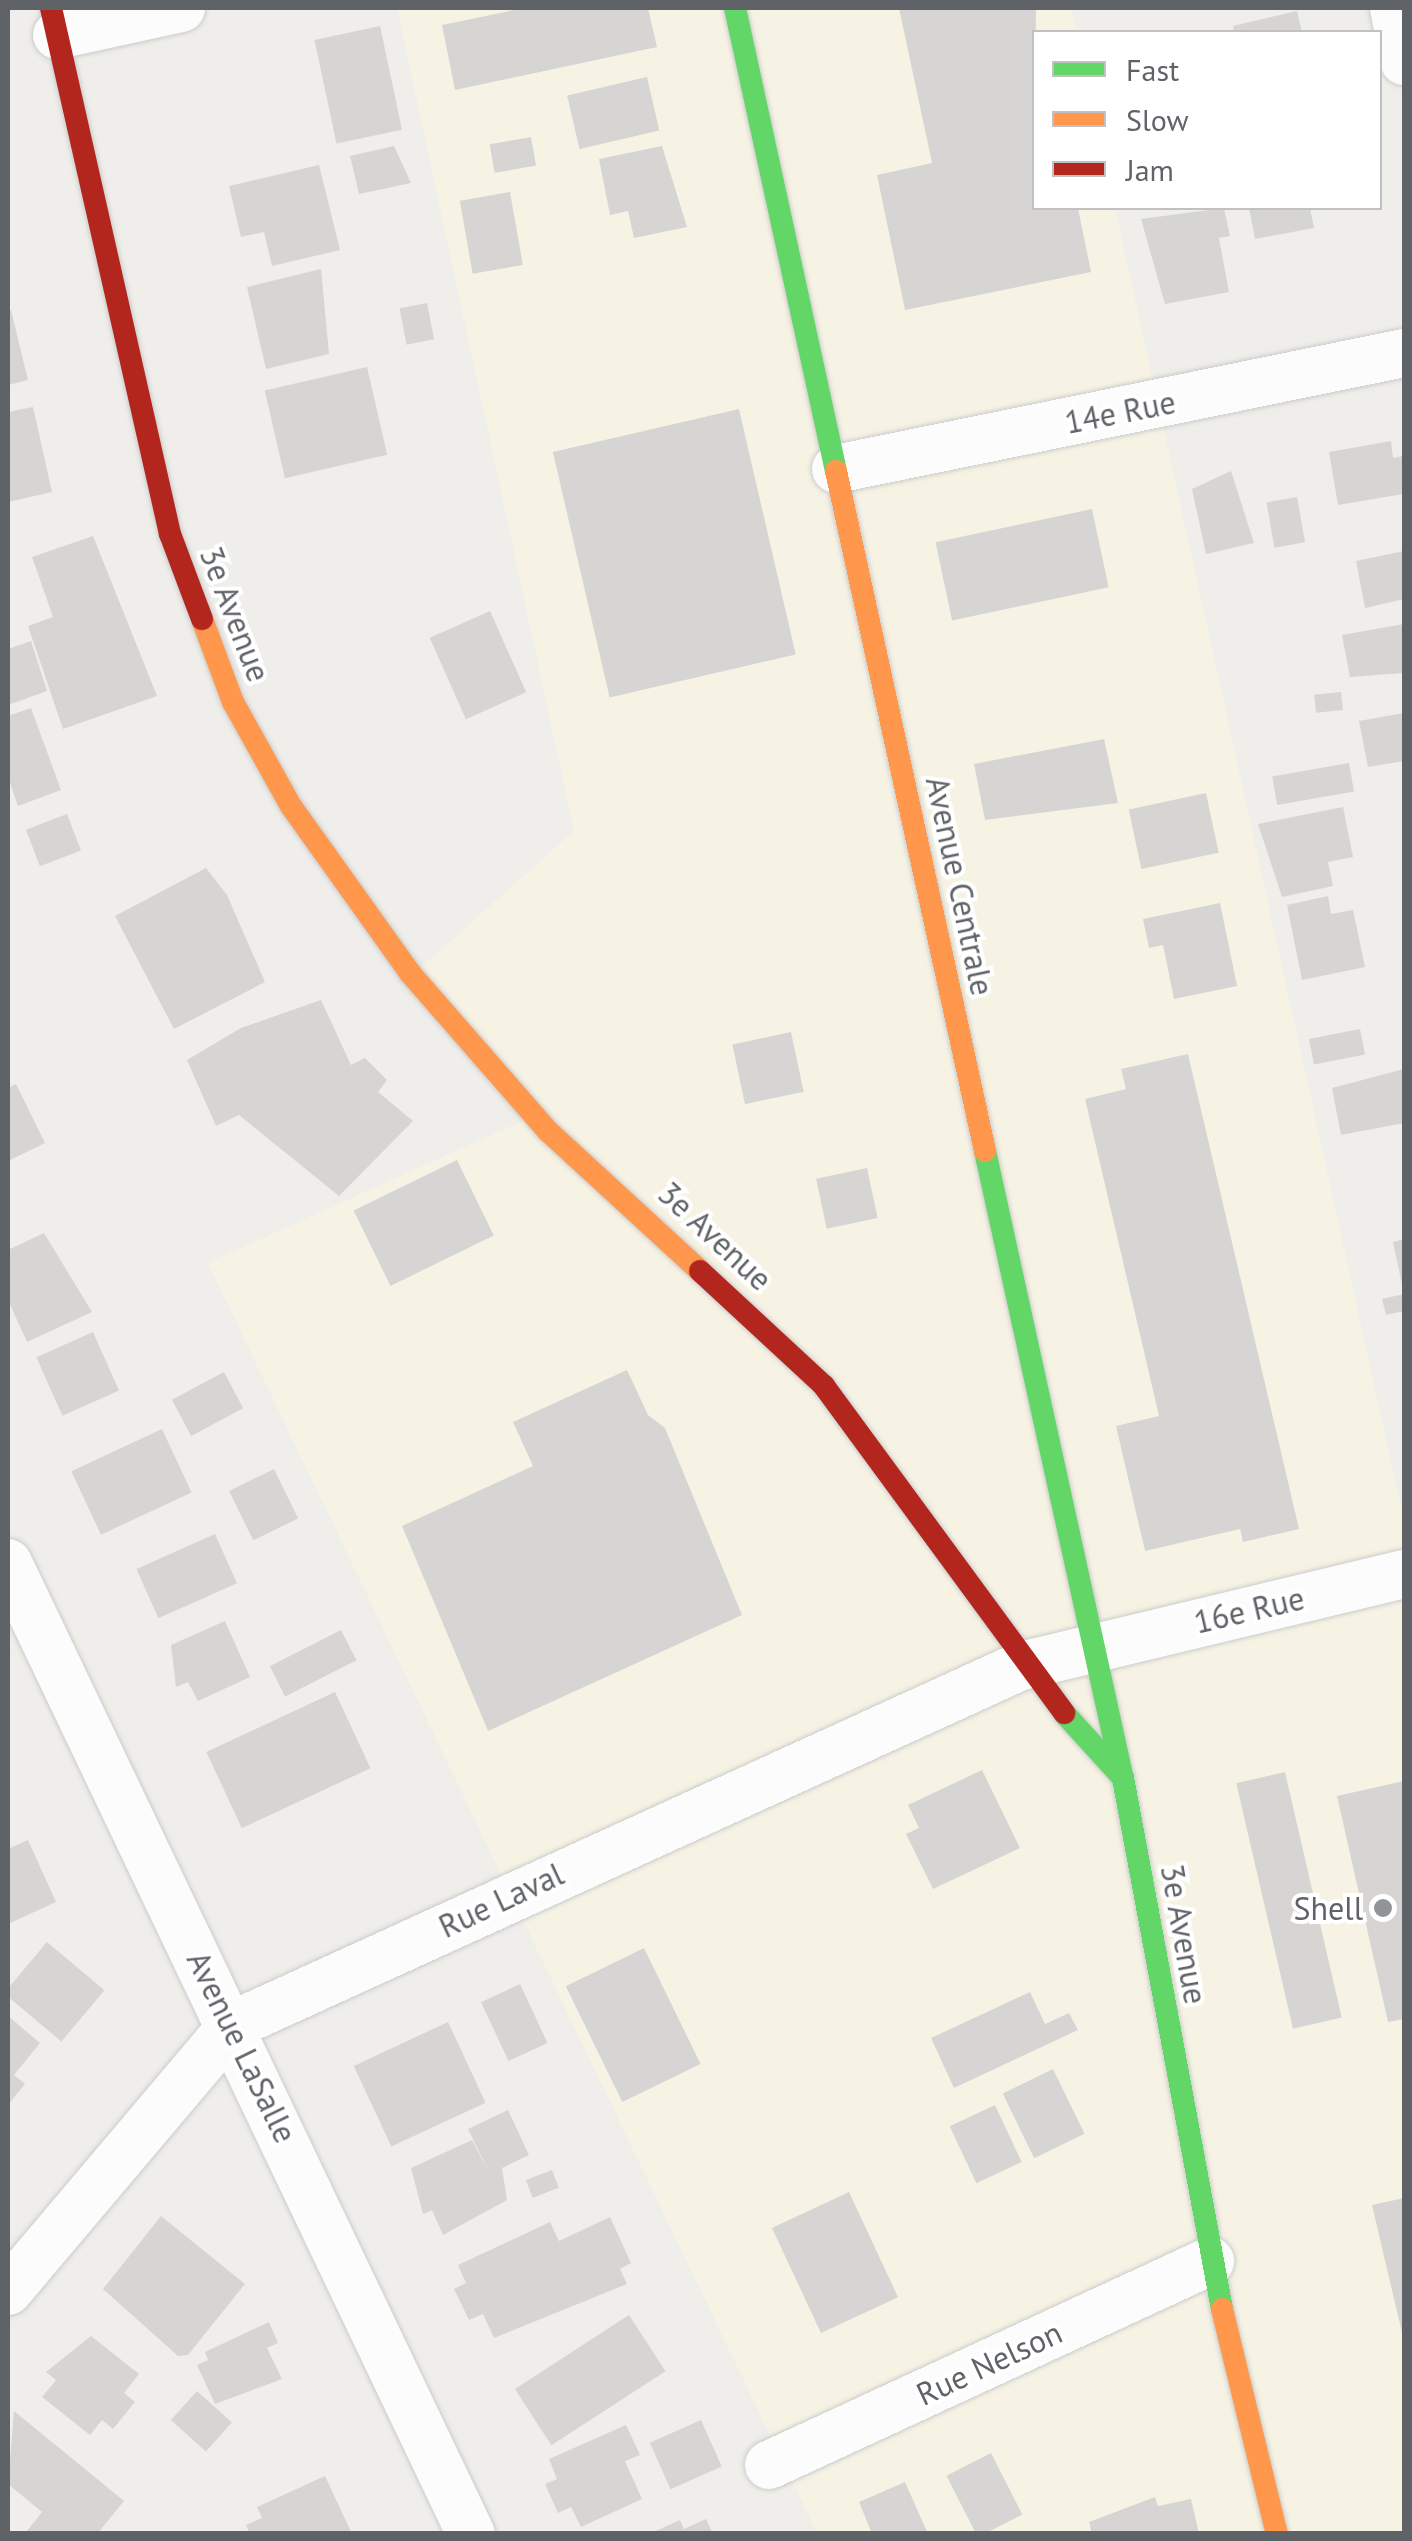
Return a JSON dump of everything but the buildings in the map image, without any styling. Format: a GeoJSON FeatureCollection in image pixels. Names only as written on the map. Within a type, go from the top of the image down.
{"type":"FeatureCollection","features":[{"type":"Feature","properties":{"kind":"main road","name":"Avenue Centrale"},"geometry":{"type":"LineString","coordinates":[[735,8],[1123,1778]]}},
{"type":"Feature","properties":{"kind":"main road","name":"3e Avenue"},"geometry":{"type":"LineString","coordinates":[[54,21],[170,534],[233,702],[291,806],[410,973],[548,1130],[824,1386],[930,1520],[1020,1666],[1123,1778],[1210,2261],[1277,2534]]}},
{"type":"Feature","properties":{"kind":"street"},"geometry":{"type":"LineString","coordinates":[[54,21],[182,8]]}},
{"type":"Feature","properties":{"kind":"street"},"geometry":{"type":"LineString","coordinates":[[1394,8],[1404,61]]}},
{"type":"Feature","properties":{"kind":"street","name":"14e Rue"},"geometry":{"type":"LineString","coordinates":[[836,469],[1404,353]]}},
{"type":"Feature","properties":{"kind":"street","name":"Avenue LaSalle"},"geometry":{"type":"LineString","coordinates":[[8,1563],[234,2026],[471,2534]]}},
{"type":"Feature","properties":{"kind":"street","name":"16e Rue"},"geometry":{"type":"LineString","coordinates":[[1094,1646],[1404,1574]]}},
{"type":"Feature","properties":{"kind":"street","name":"Rue Laval"},"geometry":{"type":"LineString","coordinates":[[8,2291],[234,2026],[1020,1666],[1094,1646]]}},
{"type":"Feature","properties":{"kind":"street","name":"Rue Nelson"},"geometry":{"type":"LineString","coordinates":[[768,2464],[1210,2261]]}},
{"type":"Feature","properties":{"kind":"shaded area"},"geometry":{"type":"Polygon","coordinates":[[[397,8],[1071,8],[1076,30],[1032,30],[1032,210],[1115,210],[1404,1521],[1404,2533],[817,2533],[208,1263],[540,1113],[416,972],[574,831],[397,8]]]}},
{"type":"Feature","properties":{"kind":"traffic: fast"},"geometry":{"type":"LineString","coordinates":[[735,8],[836,471]]}},
{"type":"Feature","properties":{"kind":"traffic: fast"},"geometry":{"type":"LineString","coordinates":[[985,1151],[1122,1775]]}},
{"type":"Feature","properties":{"kind":"traffic: fast"},"geometry":{"type":"LineString","coordinates":[[1064,1713],[1123,1778],[1222,2309]]}},
{"type":"Feature","properties":{"kind":"traffic: slow"},"geometry":{"type":"LineString","coordinates":[[836,471],[985,1151]]}},
{"type":"Feature","properties":{"kind":"traffic: slow"},"geometry":{"type":"LineString","coordinates":[[202,619],[233,702],[291,806],[410,973],[548,1131],[700,1271]]}},
{"type":"Feature","properties":{"kind":"traffic: slow"},"geometry":{"type":"LineString","coordinates":[[1222,2309],[1277,2534]]}},
{"type":"Feature","properties":{"kind":"traffic: jam"},"geometry":{"type":"LineString","coordinates":[[51,8],[170,534],[202,619]]}},
{"type":"Feature","properties":{"kind":"traffic: jam"},"geometry":{"type":"LineString","coordinates":[[700,1271],[824,1386],[1064,1713]]}},
{"type":"Feature","properties":{"kind":"place","name":"Shell"},"geometry":{"type":"Point","coordinates":[1383,1908]}}]}
